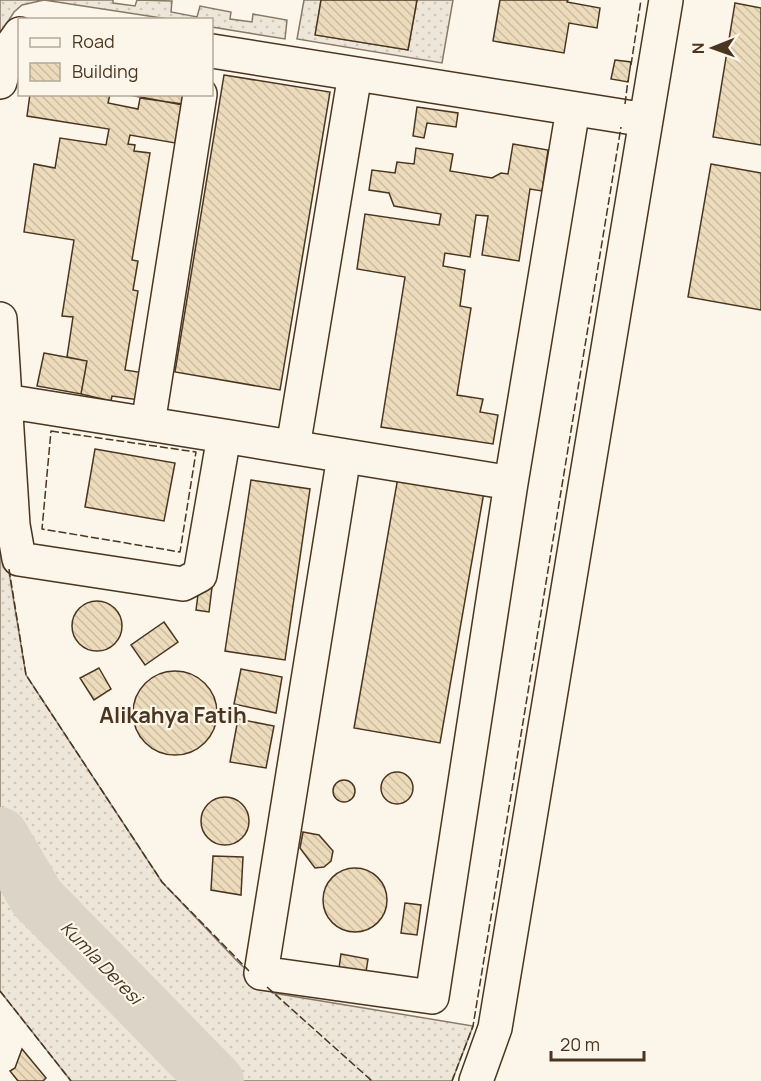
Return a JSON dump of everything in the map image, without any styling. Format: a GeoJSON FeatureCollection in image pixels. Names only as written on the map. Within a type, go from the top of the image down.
{"type":"FeatureCollection","features":[{"type":"Feature","properties":{"kind":"lane"},"geometry":{"type":"LineString","coordinates":[[476,1081],[495,1028],[666,0]]}},
{"type":"Feature","properties":{"kind":"lane"},"geometry":{"type":"LineString","coordinates":[[0,82],[8,51],[18,37]]}},
{"type":"Feature","properties":{"kind":"lane"},"geometry":{"type":"LineString","coordinates":[[213,51],[646,120]]}},
{"type":"Feature","properties":{"kind":"lane"},"geometry":{"type":"LineString","coordinates":[[293,447],[355,74]]}},
{"type":"Feature","properties":{"kind":"lane"},"geometry":{"type":"LineString","coordinates":[[148,424],[200,96]]}},
{"type":"Feature","properties":{"kind":"lane"},"geometry":{"type":"LineString","coordinates":[[344,456],[261,973],[432,997],[511,483],[573,109]]}},
{"type":"Feature","properties":{"kind":"lane"},"geometry":{"type":"LineString","coordinates":[[0,319],[13,525],[19,559],[183,584],[200,575],[224,436]]}},
{"type":"Feature","properties":{"kind":"lane"},"geometry":{"type":"LineString","coordinates":[[5,401],[511,483]]}},
{"type":"Feature","properties":{"kind":"shaded area"},"geometry":{"type":"Polygon","coordinates":[[[0,0],[44,0],[22,5],[14,12],[0,34],[0,0]]]}},
{"type":"Feature","properties":{"kind":"shaded area"},"geometry":{"type":"Polygon","coordinates":[[[44,0],[113,0],[113,3],[135,6],[137,0],[172,1],[171,12],[197,17],[200,6],[231,12],[230,19],[252,22],[253,14],[287,20],[285,39],[213,27],[213,18],[161,18],[44,0]]]}},
{"type":"Feature","properties":{"kind":"shaded area"},"geometry":{"type":"Polygon","coordinates":[[[304,0],[321,0],[316,35],[408,50],[417,0],[453,0],[442,63],[297,39],[304,0]]]}},
{"type":"Feature","properties":{"kind":"shaded area"},"geometry":{"type":"Polygon","coordinates":[[[0,503],[1,524],[26,675],[162,882],[238,962],[273,993],[473,1026],[452,1081],[71,1081],[0,991],[0,503]]]}},
{"type":"Feature","properties":{"kind":"building"},"geometry":{"type":"Polygon","coordinates":[[[321,0],[417,0],[408,50],[315,35],[321,0]]]}},
{"type":"Feature","properties":{"kind":"building"},"geometry":{"type":"Polygon","coordinates":[[[500,0],[568,0],[567,2],[600,8],[597,28],[569,23],[564,53],[493,41],[500,0]]]}},
{"type":"Feature","properties":{"kind":"building"},"geometry":{"type":"Polygon","coordinates":[[[735,3],[761,8],[761,145],[713,137],[735,3]]]}},
{"type":"Feature","properties":{"kind":"building"},"geometry":{"type":"Polygon","coordinates":[[[615,60],[631,62],[628,82],[611,79],[615,60]]]}},
{"type":"Feature","properties":{"kind":"building"},"geometry":{"type":"Polygon","coordinates":[[[224,75],[330,92],[280,390],[175,372],[224,75]]]}},
{"type":"Feature","properties":{"kind":"building"},"geometry":{"type":"Polygon","coordinates":[[[30,96],[110,96],[108,103],[138,109],[140,98],[182,104],[175,143],[130,135],[128,144],[135,145],[134,151],[150,153],[132,260],[138,261],[133,290],[138,291],[125,370],[144,373],[139,400],[112,396],[111,401],[81,394],[87,361],[67,357],[73,317],[62,316],[74,240],[24,232],[34,164],[55,168],[60,138],[106,145],[109,129],[27,116],[30,96]]]}},
{"type":"Feature","properties":{"kind":"building"},"geometry":{"type":"Polygon","coordinates":[[[135,96],[191,96],[189,106],[135,96]]]}},
{"type":"Feature","properties":{"kind":"building"},"geometry":{"type":"Polygon","coordinates":[[[417,107],[458,113],[456,127],[427,123],[424,138],[413,136],[417,107]]]}},
{"type":"Feature","properties":{"kind":"building"},"geometry":{"type":"Polygon","coordinates":[[[513,144],[548,150],[542,191],[530,189],[519,261],[482,255],[488,216],[476,215],[470,257],[445,253],[443,266],[465,270],[460,306],[471,308],[457,395],[483,399],[480,412],[498,415],[493,444],[381,427],[405,277],[357,269],[365,214],[439,225],[441,214],[394,206],[389,193],[369,190],[372,170],[395,173],[397,162],[414,164],[416,148],[453,154],[450,171],[492,178],[501,173],[508,174],[513,144]]]}},
{"type":"Feature","properties":{"kind":"building"},"geometry":{"type":"Polygon","coordinates":[[[711,164],[761,173],[761,310],[688,297],[711,164]]]}},
{"type":"Feature","properties":{"kind":"building"},"geometry":{"type":"Polygon","coordinates":[[[44,353],[87,361],[81,394],[37,386],[44,353]]]}},
{"type":"Feature","properties":{"kind":"building"},"geometry":{"type":"Polygon","coordinates":[[[95,449],[175,463],[164,521],[85,507],[95,449]]]}},
{"type":"Feature","properties":{"kind":"building"},"geometry":{"type":"Polygon","coordinates":[[[398,477],[484,492],[440,743],[354,728],[398,477]]]}},
{"type":"Feature","properties":{"kind":"building"},"geometry":{"type":"Polygon","coordinates":[[[251,480],[310,489],[285,660],[225,651],[251,480]]]}},
{"type":"Feature","properties":{"kind":"building"},"geometry":{"type":"Polygon","coordinates":[[[213,579],[209,612],[196,610],[199,587],[213,579]]]}},
{"type":"Feature","properties":{"kind":"building"},"geometry":{"type":"Polygon","coordinates":[[[92,601],[102,601],[115,608],[122,621],[122,631],[115,644],[102,651],[92,651],[83,647],[76,640],[72,631],[72,621],[76,612],[83,605],[92,601]]]}},
{"type":"Feature","properties":{"kind":"building"},"geometry":{"type":"Polygon","coordinates":[[[164,622],[178,642],[145,665],[131,645],[164,622]]]}},
{"type":"Feature","properties":{"kind":"building"},"geometry":{"type":"Polygon","coordinates":[[[99,668],[111,689],[94,700],[80,678],[99,668]]]}},
{"type":"Feature","properties":{"kind":"building"},"geometry":{"type":"Polygon","coordinates":[[[241,669],[282,677],[276,713],[234,704],[241,669]]]}},
{"type":"Feature","properties":{"kind":"building"},"geometry":{"type":"Polygon","coordinates":[[[175,671],[191,674],[205,683],[214,697],[217,713],[214,729],[205,743],[191,752],[175,755],[159,752],[145,743],[136,729],[133,713],[136,697],[145,683],[159,674],[175,671]]]}},
{"type":"Feature","properties":{"kind":"building"},"geometry":{"type":"Polygon","coordinates":[[[238,719],[274,726],[266,768],[230,762],[238,719]]]}},
{"type":"Feature","properties":{"kind":"building"},"geometry":{"type":"Polygon","coordinates":[[[397,772],[408,777],[413,788],[408,799],[397,804],[386,799],[381,788],[386,777],[397,772]]]}},
{"type":"Feature","properties":{"kind":"building"},"geometry":{"type":"Polygon","coordinates":[[[344,780],[352,783],[355,791],[352,799],[344,802],[336,799],[333,791],[336,783],[344,780]]]}},
{"type":"Feature","properties":{"kind":"building"},"geometry":{"type":"Polygon","coordinates":[[[220,797],[230,797],[245,807],[249,821],[248,830],[239,841],[230,845],[220,845],[205,835],[201,826],[201,816],[211,801],[220,797]]]}},
{"type":"Feature","properties":{"kind":"building"},"geometry":{"type":"Polygon","coordinates":[[[303,832],[319,835],[333,851],[331,861],[324,867],[315,868],[300,848],[303,832]]]}},
{"type":"Feature","properties":{"kind":"building"},"geometry":{"type":"Polygon","coordinates":[[[213,856],[243,857],[241,895],[211,890],[213,856]]]}},
{"type":"Feature","properties":{"kind":"building"},"geometry":{"type":"Polygon","coordinates":[[[349,868],[361,868],[378,877],[385,888],[387,900],[385,912],[378,923],[361,932],[349,932],[337,927],[328,918],[323,906],[323,894],[328,882],[337,873],[349,868]]]}},
{"type":"Feature","properties":{"kind":"building"},"geometry":{"type":"Polygon","coordinates":[[[405,903],[421,905],[417,935],[401,933],[405,903]]]}},
{"type":"Feature","properties":{"kind":"building"},"geometry":{"type":"Polygon","coordinates":[[[341,954],[368,959],[366,972],[339,968],[341,954]]]}},
{"type":"Feature","properties":{"kind":"building"},"geometry":{"type":"Polygon","coordinates":[[[22,1049],[46,1078],[43,1081],[18,1081],[10,1071],[15,1068],[22,1049]]]}},
{"type":"Feature","properties":{"kind":"waterway","name":"Kumla Deresi"},"geometry":{"type":"LineString","coordinates":[[0,835],[37,898],[216,1081]]}},
{"type":"Feature","properties":{"kind":"fence"},"geometry":{"type":"LineString","coordinates":[[631,65],[641,0]]}},
{"type":"Feature","properties":{"kind":"fence"},"geometry":{"type":"LineString","coordinates":[[625,104],[628,80]]}},
{"type":"Feature","properties":{"kind":"fence"},"geometry":{"type":"LineString","coordinates":[[452,1081],[473,1026],[621,127]]}},
{"type":"Feature","properties":{"kind":"fence"},"geometry":{"type":"LineString","coordinates":[[51,431],[196,452],[180,552],[42,529],[51,431]]}},
{"type":"Feature","properties":{"kind":"fence"},"geometry":{"type":"LineString","coordinates":[[9,569],[26,675],[162,882],[249,971]]}},
{"type":"Feature","properties":{"kind":"fence"},"geometry":{"type":"LineString","coordinates":[[267,987],[372,1081]]}},
{"type":"Feature","properties":{"kind":"fence"},"geometry":{"type":"LineString","coordinates":[[0,991],[71,1081]]}},
{"type":"Feature","properties":{"kind":"district","name":"Alikahya Fatih"},"geometry":{"type":"Point","coordinates":[173,715]}}]}
